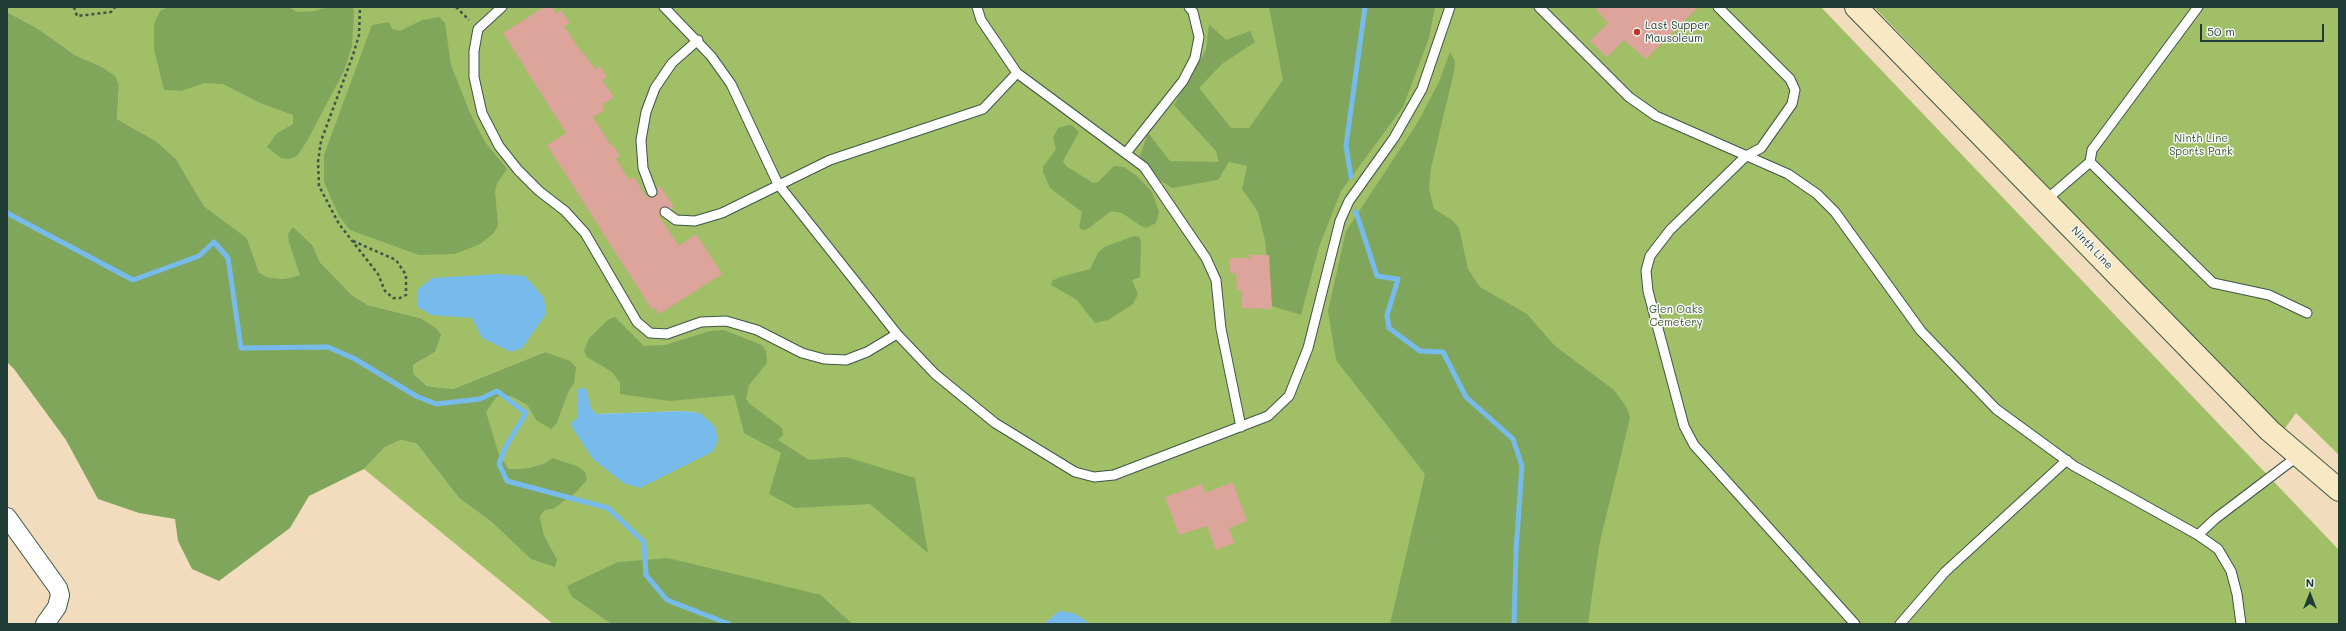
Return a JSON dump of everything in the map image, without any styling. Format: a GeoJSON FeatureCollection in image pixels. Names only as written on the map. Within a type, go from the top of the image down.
{"type":"FeatureCollection","features":[{"type":"Feature","properties":{"kind":"main road","name":"Ninth Line"},"geometry":{"type":"LineString","coordinates":[[1856,7],[2270,431],[2337,492]]}},
{"type":"Feature","properties":{"kind":"street"},"geometry":{"type":"LineString","coordinates":[[7,518],[58,588],[60,595],[58,607],[45,624]]}},
{"type":"Feature","properties":{"kind":"lane"},"geometry":{"type":"LineString","coordinates":[[502,7],[478,29],[474,51],[474,77],[482,113],[498,146],[518,170],[539,191],[565,211],[585,233],[637,322],[650,333],[667,334],[701,322],[726,321],[757,330],[802,353],[824,359],[846,360],[867,352],[897,334]]}},
{"type":"Feature","properties":{"kind":"lane"},"geometry":{"type":"LineString","coordinates":[[664,7],[698,40],[731,84],[778,184],[897,334],[935,374],[995,423],[1075,472],[1094,477],[1114,475],[1268,416],[1289,396],[1308,348],[1340,221],[1349,201],[1394,138],[1422,89],[1450,7]]}},
{"type":"Feature","properties":{"kind":"lane"},"geometry":{"type":"LineString","coordinates":[[977,7],[981,20],[1017,73],[1144,167],[1206,258],[1216,280],[1221,329],[1241,427]]}},
{"type":"Feature","properties":{"kind":"lane"},"geometry":{"type":"LineString","coordinates":[[1126,153],[1183,81],[1195,58],[1198,37],[1193,12],[1189,7]]}},
{"type":"Feature","properties":{"kind":"lane"},"geometry":{"type":"LineString","coordinates":[[1539,7],[1629,97],[1656,116],[1788,174],[1817,194],[1835,212],[1920,331],[1996,408],[2067,460],[2198,535],[2218,549],[2231,571],[2237,594],[2241,623],[2250,624]]}},
{"type":"Feature","properties":{"kind":"lane"},"geometry":{"type":"LineString","coordinates":[[1718,7],[1790,79],[1795,90],[1792,104],[1761,148],[1747,155],[1670,230],[1650,256],[1646,271],[1648,291],[1684,426],[1694,445],[1855,624]]}},
{"type":"Feature","properties":{"kind":"lane"},"geometry":{"type":"LineString","coordinates":[[2046,200],[2090,162],[2092,150],[2198,7]]}},
{"type":"Feature","properties":{"kind":"lane"},"geometry":{"type":"LineString","coordinates":[[652,192],[643,168],[641,140],[646,112],[655,88],[672,63],[698,40]]}},
{"type":"Feature","properties":{"kind":"lane"},"geometry":{"type":"LineString","coordinates":[[665,212],[676,220],[695,221],[722,213],[778,184],[830,160],[983,109],[1017,73]]}},
{"type":"Feature","properties":{"kind":"lane"},"geometry":{"type":"LineString","coordinates":[[2090,162],[2213,284],[2268,295],[2307,313]]}},
{"type":"Feature","properties":{"kind":"lane"},"geometry":{"type":"LineString","coordinates":[[2198,535],[2215,519],[2298,456]]}},
{"type":"Feature","properties":{"kind":"lane"},"geometry":{"type":"LineString","coordinates":[[1900,624],[1945,572],[2067,460]]}},
{"type":"Feature","properties":{"kind":"path"},"geometry":{"type":"LineString","coordinates":[[74,7],[77,16],[111,12],[115,7]]}},
{"type":"Feature","properties":{"kind":"path"},"geometry":{"type":"LineString","coordinates":[[353,240],[396,260],[406,275],[406,295],[400,298],[393,298],[385,291],[378,274],[353,240],[338,224],[319,186],[318,162],[321,141],[353,55],[359,34],[360,7]]}},
{"type":"Feature","properties":{"kind":"path"},"geometry":{"type":"LineString","coordinates":[[456,7],[478,29]]}},
{"type":"Feature","properties":{"kind":"green space","name":"Glen Oaks Cemetery"},"geometry":{"type":"Polygon","coordinates":[[[7,7],[1821,7],[2339,550],[2339,624],[1090,624],[1059,611],[1044,624],[853,624],[821,595],[572,597],[611,624],[553,624],[364,469],[385,447],[401,440],[417,444],[459,498],[494,524],[557,559],[544,535],[540,517],[545,510],[553,509],[552,458],[545,463],[528,468],[509,469],[499,454],[485,412],[496,398],[504,395],[512,397],[527,405],[536,420],[557,423],[569,391],[574,384],[545,352],[453,389],[427,386],[414,374],[413,365],[435,352],[420,318],[368,305],[352,295],[320,262],[313,246],[289,243],[301,275],[284,279],[267,277],[259,272],[247,238],[204,206],[176,159],[156,141],[117,119],[119,85],[100,66],[75,55],[37,28],[7,12],[7,7]],[[591,408],[570,425],[700,413],[684,411],[596,414],[591,408]]]}},
{"type":"Feature","properties":{"kind":"green space"},"geometry":{"type":"Polygon","coordinates":[[[168,7],[289,7],[297,12],[315,11],[328,7],[352,7],[354,11],[352,46],[344,71],[307,141],[297,156],[289,159],[281,158],[267,147],[277,133],[293,124],[293,115],[260,103],[223,84],[205,83],[181,91],[164,90],[154,49],[154,24],[160,11],[168,7]]]}},
{"type":"Feature","properties":{"kind":"green space"},"geometry":{"type":"Polygon","coordinates":[[[1269,7],[1435,7],[1429,38],[1403,107],[1341,191],[1319,247],[1301,315],[1272,306],[1265,241],[1258,212],[1242,189],[1247,166],[1229,162],[1218,180],[1172,188],[1160,180],[1140,156],[1148,133],[1170,161],[1219,162],[1216,151],[1174,105],[1206,50],[1209,24],[1226,40],[1250,31],[1255,42],[1222,64],[1199,88],[1231,128],[1249,128],[1283,80],[1269,7]]]}},
{"type":"Feature","properties":{"kind":"green space","name":"Ninth Line Sports Park"},"geometry":{"type":"Polygon","coordinates":[[[1874,7],[2339,7],[2339,455],[2296,413],[2283,431],[1874,7]]]}},
{"type":"Feature","properties":{"kind":"green space"},"geometry":{"type":"Polygon","coordinates":[[[7,12],[37,28],[75,55],[100,66],[115,76],[119,85],[117,119],[156,141],[176,159],[204,206],[247,238],[259,272],[267,277],[284,279],[300,275],[289,243],[288,234],[293,227],[313,246],[320,262],[352,295],[368,305],[420,318],[436,328],[441,335],[435,352],[413,365],[414,374],[427,386],[453,389],[545,352],[570,361],[576,367],[574,384],[569,391],[557,423],[551,429],[536,420],[527,405],[512,397],[504,395],[496,398],[486,412],[499,454],[509,469],[528,468],[545,463],[552,458],[577,466],[585,472],[587,480],[575,493],[553,509],[545,510],[540,517],[544,535],[557,559],[555,567],[531,559],[494,524],[459,498],[417,444],[401,440],[385,447],[364,469],[309,496],[290,528],[219,581],[192,569],[178,541],[175,519],[139,513],[98,499],[66,440],[14,369],[7,362],[7,12]]]}},
{"type":"Feature","properties":{"kind":"green space"},"geometry":{"type":"Polygon","coordinates":[[[439,17],[445,23],[451,65],[470,113],[485,142],[507,169],[497,183],[495,191],[498,225],[494,233],[480,244],[455,254],[419,255],[350,230],[339,216],[324,182],[324,155],[372,25],[389,22],[392,29],[400,31],[422,20],[439,17]]]}},
{"type":"Feature","properties":{"kind":"green space"},"geometry":{"type":"Polygon","coordinates":[[[1450,52],[1455,61],[1454,72],[1431,168],[1429,189],[1434,209],[1452,220],[1459,228],[1468,269],[1480,287],[1527,314],[1555,346],[1614,390],[1627,408],[1630,418],[1599,546],[1588,624],[1390,624],[1425,474],[1336,360],[1328,311],[1346,231],[1418,122],[1439,82],[1450,52]]]}},
{"type":"Feature","properties":{"kind":"green space"},"geometry":{"type":"Polygon","coordinates":[[[1068,125],[1073,126],[1079,132],[1063,161],[1066,166],[1093,183],[1098,182],[1114,166],[1124,167],[1137,176],[1152,192],[1159,212],[1156,223],[1146,228],[1122,213],[1111,211],[1089,228],[1084,230],[1079,228],[1082,212],[1050,188],[1043,172],[1043,167],[1056,149],[1053,138],[1058,128],[1068,125]]]}},
{"type":"Feature","properties":{"kind":"green space"},"geometry":{"type":"Polygon","coordinates":[[[1134,236],[1139,237],[1141,241],[1140,277],[1132,280],[1138,294],[1133,304],[1108,320],[1095,323],[1077,300],[1051,285],[1052,281],[1060,277],[1090,269],[1098,253],[1104,247],[1134,236]]]}},
{"type":"Feature","properties":{"kind":"green space"},"geometry":{"type":"Polygon","coordinates":[[[615,317],[644,346],[665,345],[710,331],[724,330],[762,345],[766,351],[767,363],[749,385],[746,399],[750,404],[782,428],[783,435],[778,440],[809,460],[846,457],[915,478],[928,553],[870,504],[795,508],[769,494],[781,453],[744,433],[734,395],[670,401],[620,394],[620,383],[612,372],[587,357],[584,351],[589,338],[609,319],[615,317]]]}},
{"type":"Feature","properties":{"kind":"green space"},"geometry":{"type":"Polygon","coordinates":[[[668,558],[821,595],[853,624],[611,624],[572,597],[567,586],[618,562],[668,558]]]}},
{"type":"Feature","properties":{"kind":"water"},"geometry":{"type":"Polygon","coordinates":[[[498,274],[525,276],[544,298],[546,314],[522,348],[511,352],[482,338],[472,318],[431,315],[418,307],[417,290],[432,278],[498,274]]]}},
{"type":"Feature","properties":{"kind":"water"},"geometry":{"type":"Polygon","coordinates":[[[586,388],[591,408],[596,414],[684,411],[700,413],[715,427],[718,441],[712,452],[640,488],[623,483],[593,459],[570,424],[577,418],[577,389],[586,388]]]}},
{"type":"Feature","properties":{"kind":"water"},"geometry":{"type":"Polygon","coordinates":[[[1059,611],[1074,613],[1090,624],[1044,624],[1059,611]]]}},
{"type":"Feature","properties":{"kind":"building"},"geometry":{"type":"Polygon","coordinates":[[[544,7],[552,7],[556,14],[561,10],[570,23],[564,26],[582,53],[583,52],[595,69],[600,66],[607,77],[602,80],[614,97],[602,105],[605,110],[593,117],[611,146],[613,145],[620,156],[616,159],[629,180],[634,177],[646,196],[651,198],[656,196],[657,188],[660,186],[674,207],[671,209],[662,207],[659,211],[659,216],[679,246],[696,234],[722,274],[659,314],[655,308],[652,310],[547,145],[566,133],[503,33],[544,7]]]}},
{"type":"Feature","properties":{"kind":"building","name":"Last Supper Mausoleum"},"geometry":{"type":"Polygon","coordinates":[[[1594,7],[1698,7],[1646,59],[1624,40],[1607,57],[1590,41],[1608,23],[1594,7]]]}},
{"type":"Feature","properties":{"kind":"building"},"geometry":{"type":"Polygon","coordinates":[[[1250,255],[1269,255],[1272,307],[1270,309],[1242,308],[1242,290],[1237,290],[1236,273],[1230,273],[1230,258],[1250,258],[1250,255]]]}},
{"type":"Feature","properties":{"kind":"building"},"geometry":{"type":"Polygon","coordinates":[[[1233,482],[1247,521],[1229,528],[1234,543],[1216,550],[1207,526],[1179,535],[1165,497],[1202,484],[1205,493],[1233,482]]]}},
{"type":"Feature","properties":{"kind":"waterway"},"geometry":{"type":"LineString","coordinates":[[1351,177],[1346,146],[1365,7]]}},
{"type":"Feature","properties":{"kind":"waterway"},"geometry":{"type":"LineString","coordinates":[[1356,212],[1377,276],[1398,279],[1387,315],[1389,328],[1420,351],[1443,352],[1466,397],[1513,439],[1522,466],[1516,551],[1514,624]]}},
{"type":"Feature","properties":{"kind":"waterway"},"geometry":{"type":"LineString","coordinates":[[7,213],[133,280],[199,256],[214,242],[228,258],[241,348],[328,347],[355,359],[416,396],[436,404],[480,399],[497,391],[526,413],[505,448],[499,464],[507,481],[608,508],[644,542],[646,575],[667,600],[729,624]]}},
{"type":"Feature","properties":{"kind":"place","name":"Last Supper Mausoleum"},"geometry":{"type":"Point","coordinates":[1637,32]}}]}
